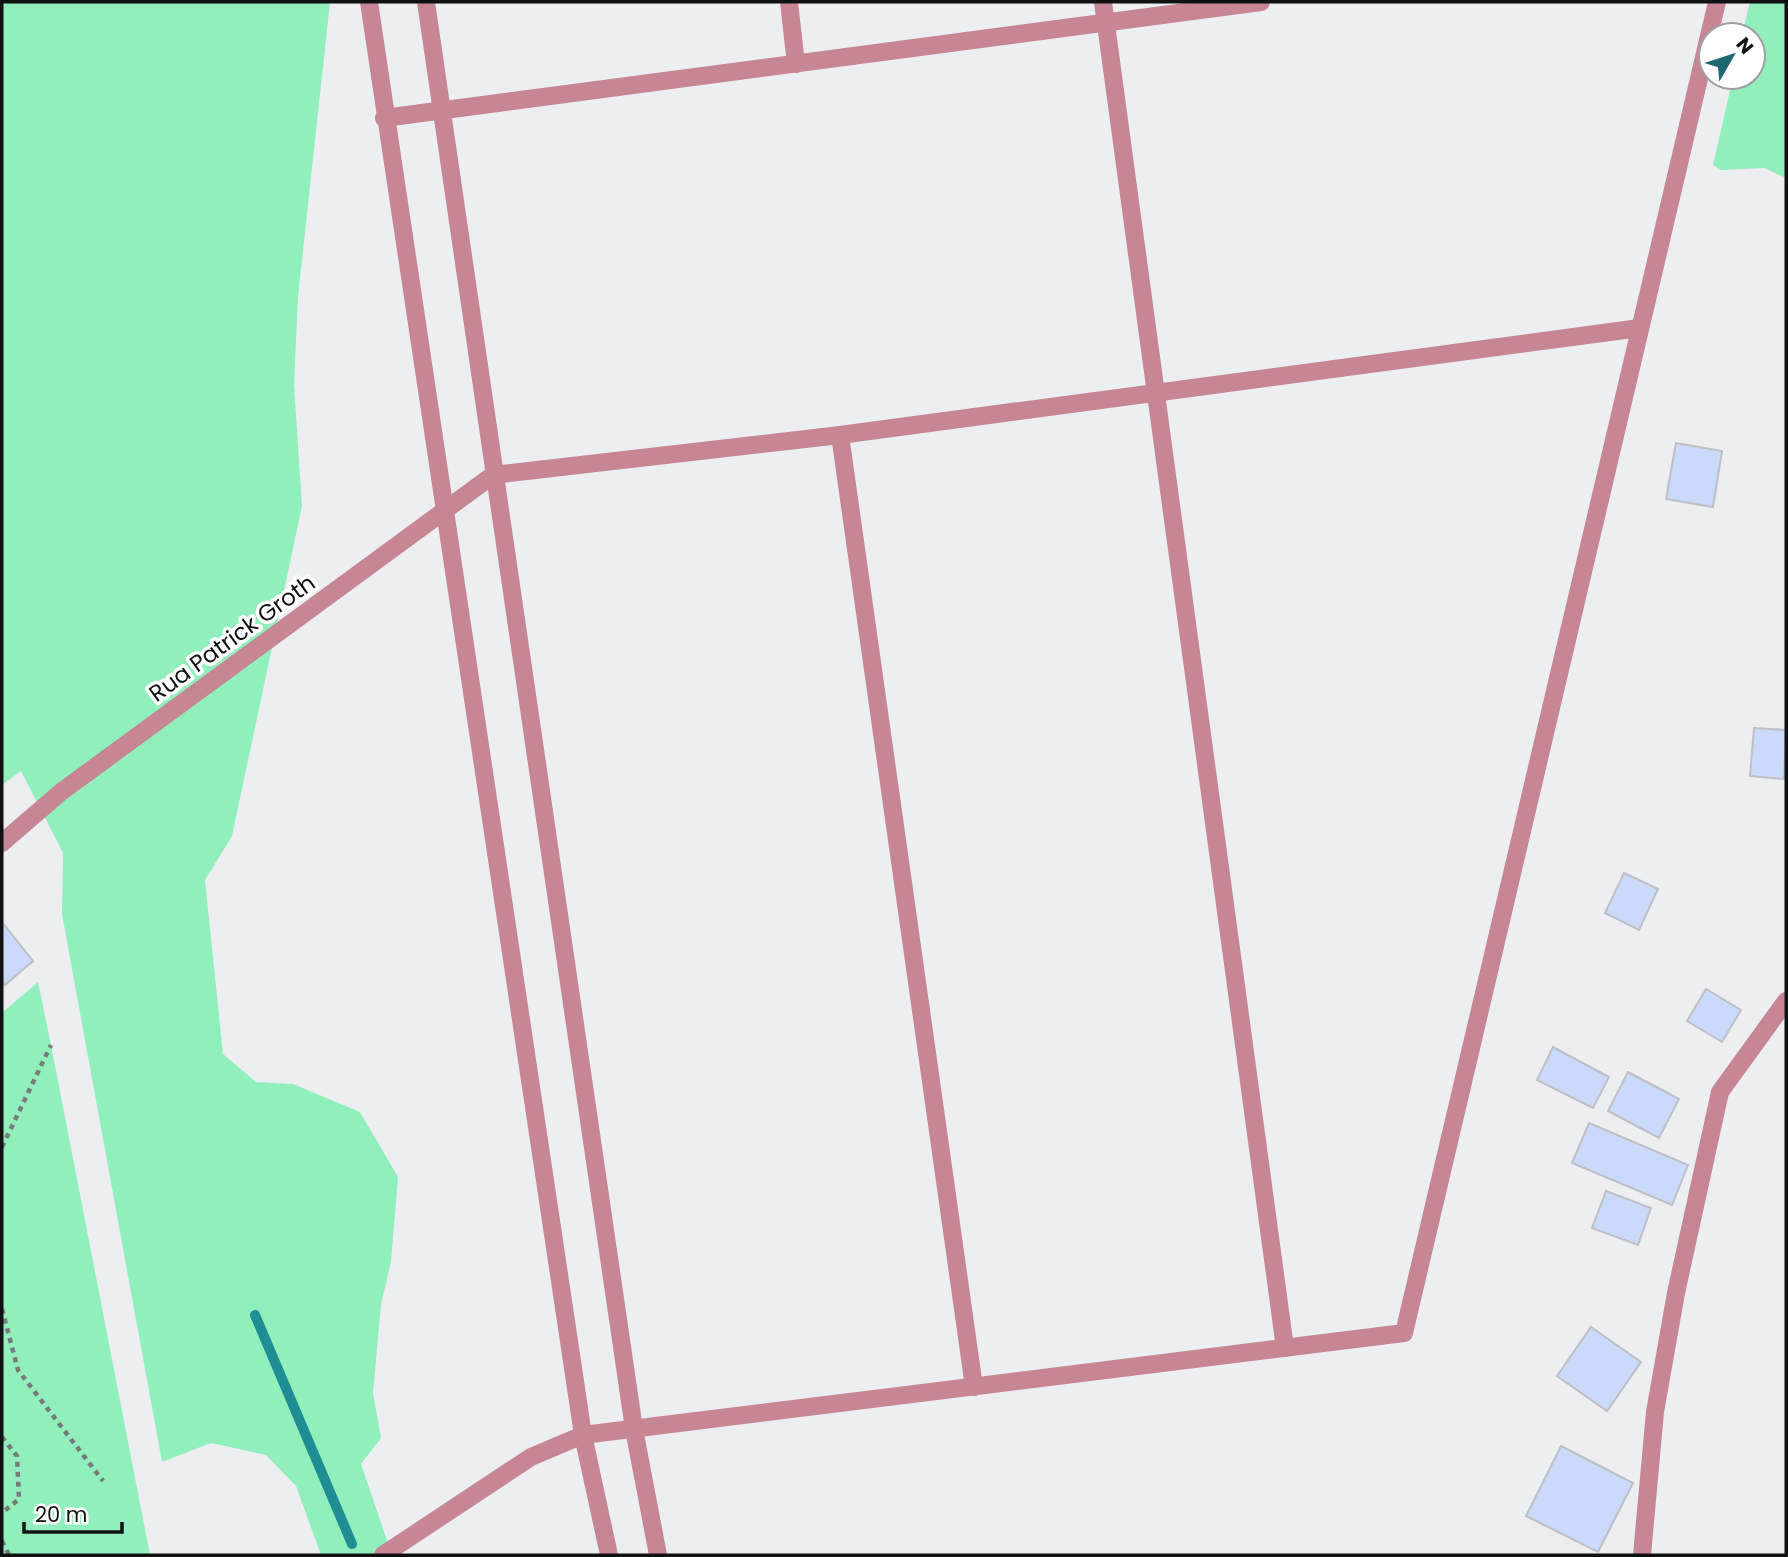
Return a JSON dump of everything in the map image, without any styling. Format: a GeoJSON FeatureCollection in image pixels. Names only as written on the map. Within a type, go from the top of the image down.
{"type":"FeatureCollection","features":[{"type":"Feature","properties":{"kind":"street"},"geometry":{"type":"LineString","coordinates":[[369,2],[443,514],[583,1435],[609,1555]]}},
{"type":"Feature","properties":{"kind":"street"},"geometry":{"type":"LineString","coordinates":[[426,2],[634,1429],[658,1555]]}},
{"type":"Feature","properties":{"kind":"street"},"geometry":{"type":"LineString","coordinates":[[789,2],[796,64]]}},
{"type":"Feature","properties":{"kind":"street"},"geometry":{"type":"LineString","coordinates":[[1102,2],[1285,1348]]}},
{"type":"Feature","properties":{"kind":"street"},"geometry":{"type":"LineString","coordinates":[[384,118],[1261,2]]}},
{"type":"Feature","properties":{"kind":"street"},"geometry":{"type":"LineString","coordinates":[[383,1555],[531,1457],[583,1435],[1404,1333],[1717,2]]}},
{"type":"Feature","properties":{"kind":"street"},"geometry":{"type":"LineString","coordinates":[[493,475],[840,435],[1640,328]]}},
{"type":"Feature","properties":{"kind":"street"},"geometry":{"type":"LineString","coordinates":[[840,435],[974,1387]]}},
{"type":"Feature","properties":{"kind":"street","name":"Rua Patrick Groth"},"geometry":{"type":"LineString","coordinates":[[2,843],[61,792],[493,475]]}},
{"type":"Feature","properties":{"kind":"street"},"geometry":{"type":"LineString","coordinates":[[1642,1555],[1655,1412],[1676,1293],[1720,1092],[1786,1003]]}},
{"type":"Feature","properties":{"kind":"path"},"geometry":{"type":"LineString","coordinates":[[2,1147],[51,1045]]}},
{"type":"Feature","properties":{"kind":"path"},"geometry":{"type":"LineString","coordinates":[[2,1309],[18,1370],[103,1481]]}},
{"type":"Feature","properties":{"kind":"path"},"geometry":{"type":"LineString","coordinates":[[2,1437],[17,1456],[19,1499],[2,1513]]}},
{"type":"Feature","properties":{"kind":"path"},"geometry":{"type":"LineString","coordinates":[[2,1542],[9,1555]]}},
{"type":"Feature","properties":{"kind":"green space"},"geometry":{"type":"Polygon","coordinates":[[[2,2],[330,2],[298,297],[294,385],[302,506],[232,836],[205,880],[223,1054],[256,1082],[293,1084],[360,1112],[398,1177],[391,1262],[381,1304],[373,1393],[381,1438],[361,1464],[392,1555],[321,1555],[296,1486],[266,1455],[211,1443],[162,1462],[62,914],[63,853],[21,771],[2,785],[2,2]]]}},
{"type":"Feature","properties":{"kind":"green space"},"geometry":{"type":"Polygon","coordinates":[[[1750,2],[1786,2],[1786,178],[1764,168],[1721,170],[1713,165],[1730,91],[1767,91],[1767,21],[1745,21],[1750,2]]]}},
{"type":"Feature","properties":{"kind":"green space"},"geometry":{"type":"Polygon","coordinates":[[[38,982],[150,1555],[2,1555],[2,1013],[38,982]]]}},
{"type":"Feature","properties":{"kind":"building"},"geometry":{"type":"Polygon","coordinates":[[[1676,443],[1722,451],[1713,507],[1666,499],[1676,443]]]}},
{"type":"Feature","properties":{"kind":"building"},"geometry":{"type":"Polygon","coordinates":[[[1754,728],[1786,730],[1784,779],[1750,776],[1754,728]]]}},
{"type":"Feature","properties":{"kind":"building"},"geometry":{"type":"Polygon","coordinates":[[[1624,873],[1658,889],[1639,930],[1605,913],[1624,873]]]}},
{"type":"Feature","properties":{"kind":"building"},"geometry":{"type":"Polygon","coordinates":[[[2,922],[33,961],[5,985],[2,981],[2,922]]]}},
{"type":"Feature","properties":{"kind":"building"},"geometry":{"type":"Polygon","coordinates":[[[1706,989],[1741,1010],[1722,1042],[1687,1021],[1706,989]]]}},
{"type":"Feature","properties":{"kind":"building"},"geometry":{"type":"Polygon","coordinates":[[[1553,1047],[1609,1077],[1593,1108],[1537,1080],[1553,1047]]]}},
{"type":"Feature","properties":{"kind":"building"},"geometry":{"type":"Polygon","coordinates":[[[1628,1072],[1679,1099],[1659,1138],[1608,1111],[1628,1072]]]}},
{"type":"Feature","properties":{"kind":"building"},"geometry":{"type":"Polygon","coordinates":[[[1589,1123],[1688,1165],[1672,1205],[1572,1163],[1589,1123]]]}},
{"type":"Feature","properties":{"kind":"building"},"geometry":{"type":"Polygon","coordinates":[[[1606,1191],[1651,1208],[1638,1245],[1592,1228],[1606,1191]]]}},
{"type":"Feature","properties":{"kind":"building"},"geometry":{"type":"Polygon","coordinates":[[[1591,1327],[1641,1362],[1607,1411],[1557,1376],[1591,1327]]]}},
{"type":"Feature","properties":{"kind":"building"},"geometry":{"type":"Polygon","coordinates":[[[1561,1446],[1633,1483],[1598,1552],[1526,1516],[1561,1446]]]}},
{"type":"Feature","properties":{"kind":"waterway"},"geometry":{"type":"LineString","coordinates":[[255,1315],[352,1544]]}}]}
